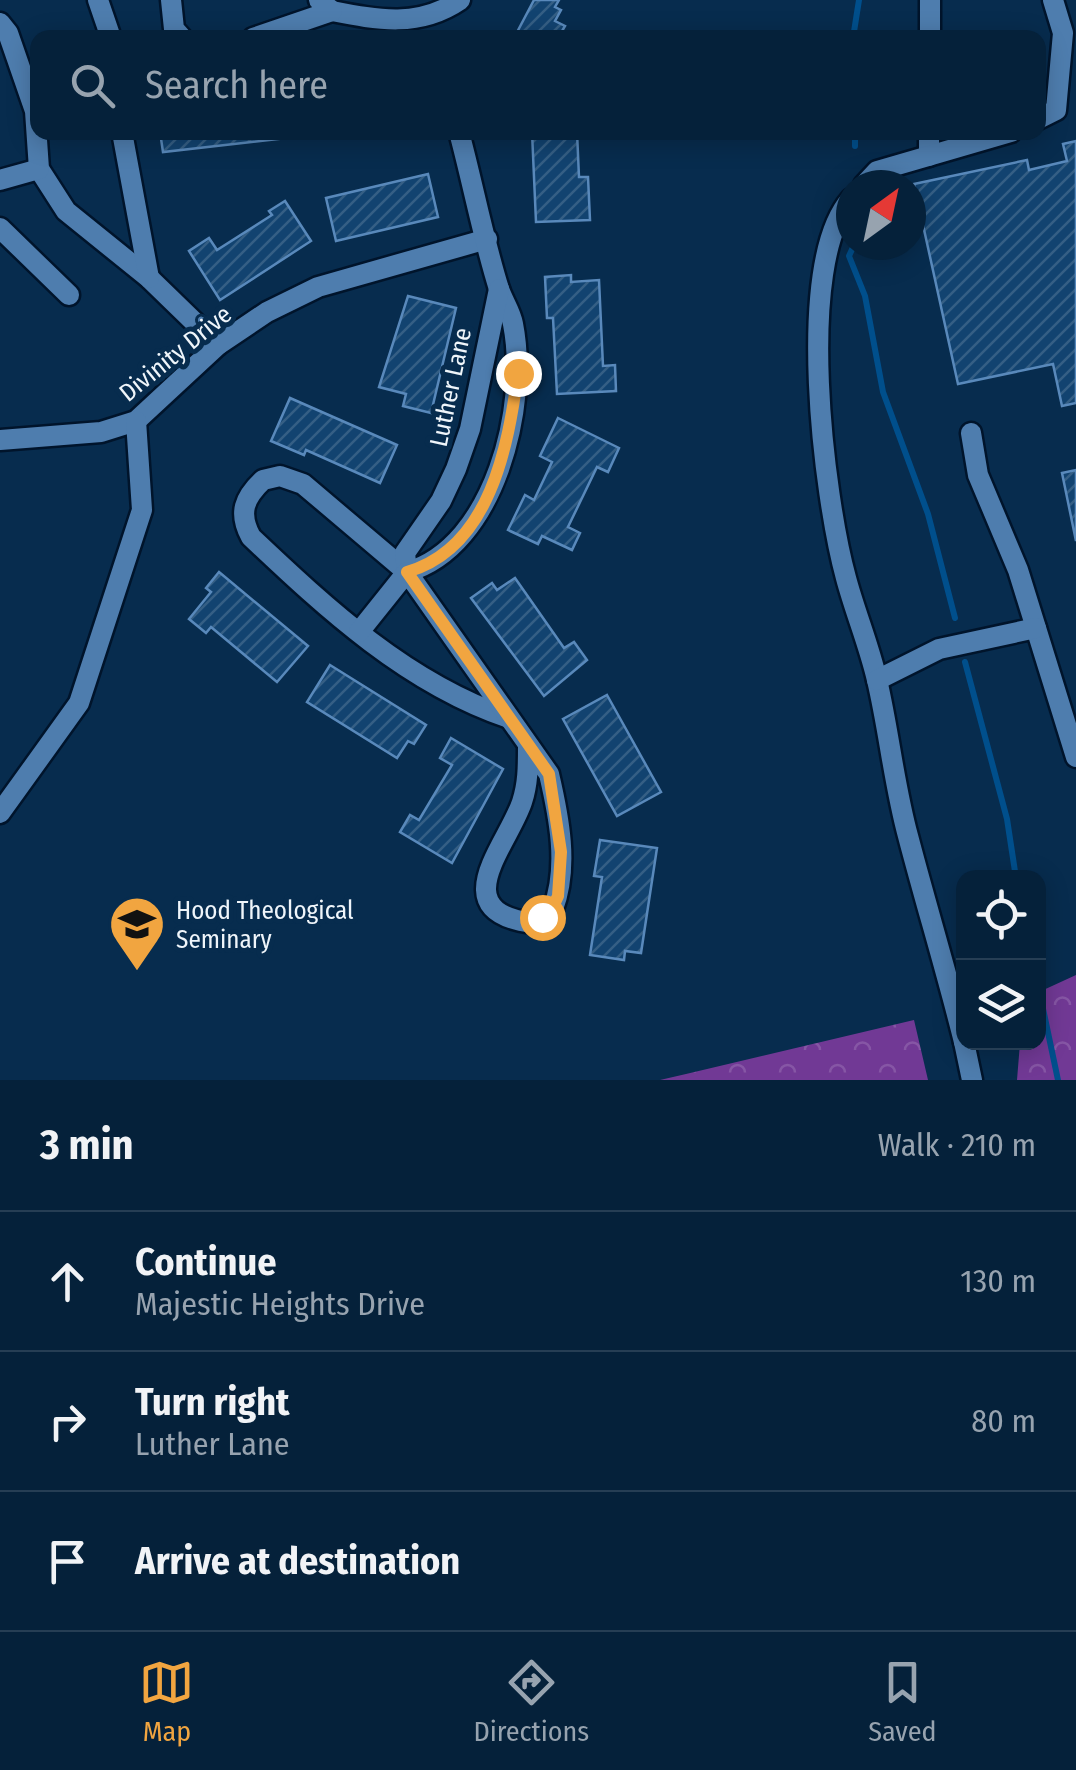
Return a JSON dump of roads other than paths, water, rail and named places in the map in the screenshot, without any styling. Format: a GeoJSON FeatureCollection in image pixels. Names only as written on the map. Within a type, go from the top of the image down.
{"type":"FeatureCollection","features":[{"type":"Feature","properties":{"kind":"street"},"geometry":{"type":"LineString","coordinates":[[98,0],[108,30]]}},
{"type":"Feature","properties":{"kind":"street"},"geometry":{"type":"LineString","coordinates":[[171,0],[174,30]]}},
{"type":"Feature","properties":{"kind":"street"},"geometry":{"type":"LineString","coordinates":[[270,30],[325,6],[376,20],[429,28],[460,0]]}},
{"type":"Feature","properties":{"kind":"street"},"geometry":{"type":"LineString","coordinates":[[930,0],[930,30]]}},
{"type":"Feature","properties":{"kind":"street"},"geometry":{"type":"LineString","coordinates":[[1046,115],[1056,110],[1063,33],[1053,0]]}},
{"type":"Feature","properties":{"kind":"street"},"geometry":{"type":"LineString","coordinates":[[3,31],[30,98]]}},
{"type":"Feature","properties":{"kind":"street"},"geometry":{"type":"LineString","coordinates":[[36,140],[38,169],[66,212],[149,278],[218,345]]}},
{"type":"Feature","properties":{"kind":"street"},"geometry":{"type":"LineString","coordinates":[[123,140],[149,278]]}},
{"type":"Feature","properties":{"kind":"street","name":"Luther Lane"},"geometry":{"type":"LineString","coordinates":[[461,140],[499,289],[513,322],[518,373],[510,428],[479,517],[427,566],[407,572],[405,552],[441,502],[470,429],[499,289]]}},
{"type":"Feature","properties":{"kind":"street"},"geometry":{"type":"LineString","coordinates":[[929,140],[929,156]]}},
{"type":"Feature","properties":{"kind":"street"},"geometry":{"type":"LineString","coordinates":[[880,170],[984,140]]}},
{"type":"Feature","properties":{"kind":"street"},"geometry":{"type":"LineString","coordinates":[[0,180],[38,169]]}},
{"type":"Feature","properties":{"kind":"street"},"geometry":{"type":"LineString","coordinates":[[836,225],[825,255],[816,314],[824,438],[845,574],[878,680],[907,835],[956,1013]]}},
{"type":"Feature","properties":{"kind":"street"},"geometry":{"type":"LineString","coordinates":[[0,228],[69,296]]}},
{"type":"Feature","properties":{"kind":"street","name":"Divinity Drive"},"geometry":{"type":"LineString","coordinates":[[0,440],[101,432],[136,421],[218,345],[267,312],[318,287],[487,239]]}},
{"type":"Feature","properties":{"kind":"street"},"geometry":{"type":"LineString","coordinates":[[0,813],[79,703],[142,510],[136,421]]}},
{"type":"Feature","properties":{"kind":"street"},"geometry":{"type":"LineString","coordinates":[[971,432],[978,475],[1018,570],[1076,757]]}},
{"type":"Feature","properties":{"kind":"street"},"geometry":{"type":"LineString","coordinates":[[510,718],[412,673],[359,632],[251,537],[242,512],[250,493],[272,477],[304,484],[407,572],[510,718],[528,747],[549,774],[561,852],[552,909],[532,922],[498,910],[484,888],[486,873],[522,805],[528,747]]}},
{"type":"Feature","properties":{"kind":"street"},"geometry":{"type":"LineString","coordinates":[[359,632],[407,572]]}},
{"type":"Feature","properties":{"kind":"street"},"geometry":{"type":"LineString","coordinates":[[878,680],[939,648],[1036,628]]}},
{"type":"Feature","properties":{"kind":"street"},"geometry":{"type":"LineString","coordinates":[[966,1050],[972,1080]]}},
{"type":"Feature","properties":{"kind":"waterway"},"geometry":{"type":"LineString","coordinates":[[854,30],[859,0]]}},
{"type":"Feature","properties":{"kind":"waterway"},"geometry":{"type":"LineString","coordinates":[[855,140],[855,146]]}},
{"type":"Feature","properties":{"kind":"waterway"},"geometry":{"type":"LineString","coordinates":[[851,260],[865,296],[883,392],[928,514],[955,618]]}},
{"type":"Feature","properties":{"kind":"waterway"},"geometry":{"type":"LineString","coordinates":[[965,662],[1007,819],[1015,870]]}},
{"type":"Feature","properties":{"kind":"waterway"},"geometry":{"type":"LineString","coordinates":[[1046,1023],[1058,1080]]}},
{"type":"Feature","properties":{"kind":"place","name":"Hood Theological Seminary"},"geometry":{"type":"Point","coordinates":[137,973]}}]}
